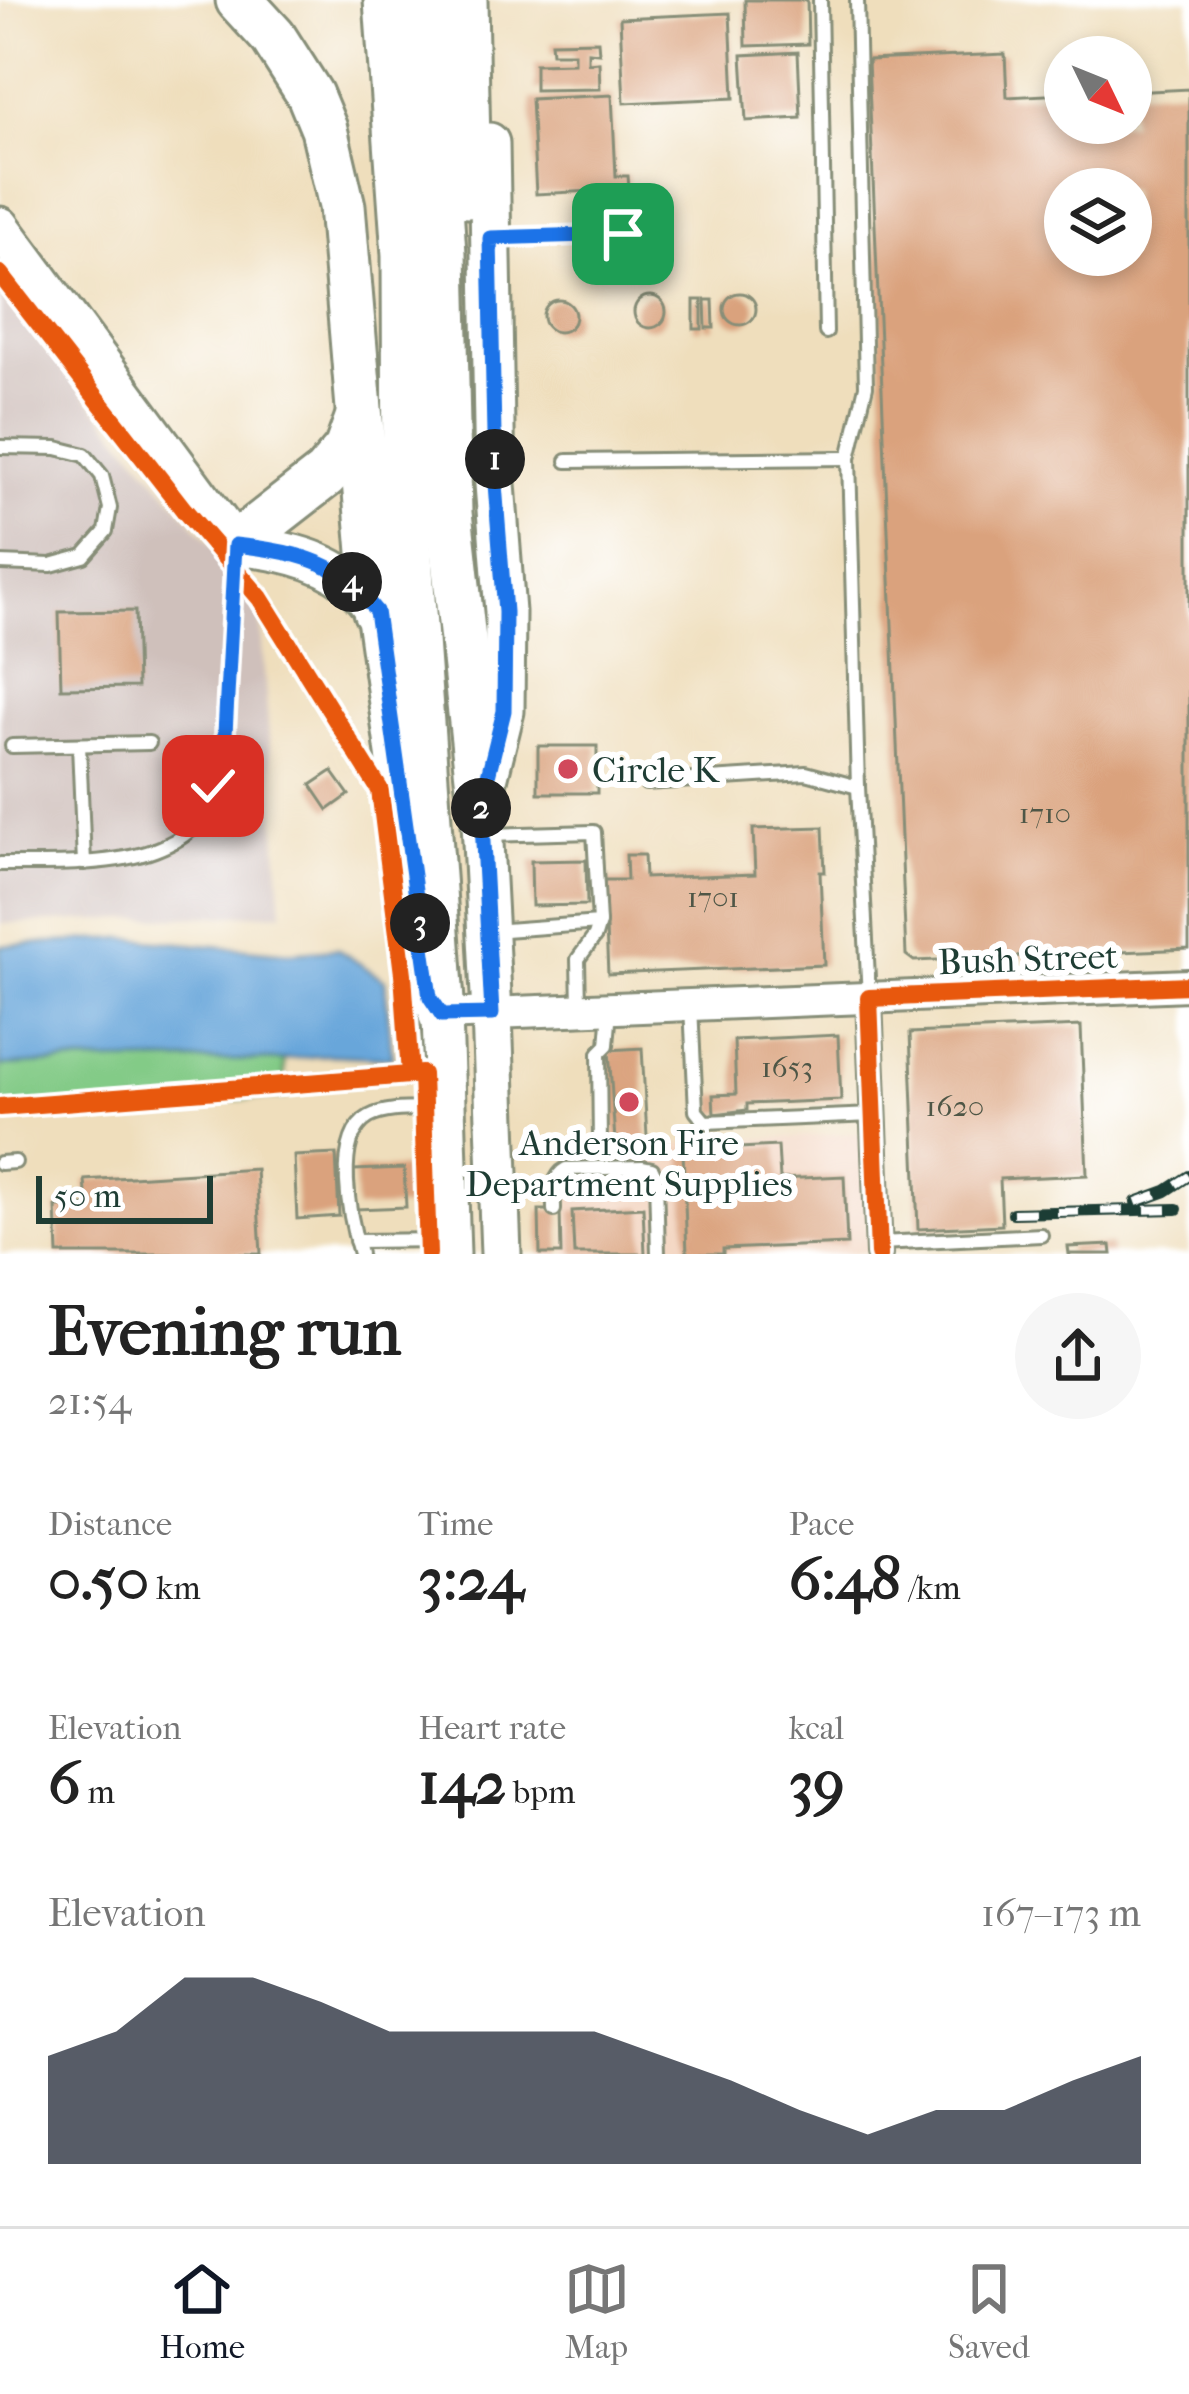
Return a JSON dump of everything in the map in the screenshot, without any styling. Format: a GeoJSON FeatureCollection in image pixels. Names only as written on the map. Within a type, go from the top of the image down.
{"type":"FeatureCollection","features":[{"type":"Feature","properties":{"kind":"highway"},"geometry":{"type":"LineString","coordinates":[[239,0],[292,65],[324,129],[341,206],[376,611]]}},
{"type":"Feature","properties":{"kind":"highway"},"geometry":{"type":"LineString","coordinates":[[387,0],[452,250]]}},
{"type":"Feature","properties":{"kind":"highway"},"geometry":{"type":"LineString","coordinates":[[427,0],[475,509],[466,652],[482,820]]}},
{"type":"Feature","properties":{"kind":"highway"},"geometry":{"type":"LineString","coordinates":[[442,1015],[406,515],[452,250],[464,0]]}},
{"type":"Feature","properties":{"kind":"highway"},"geometry":{"type":"LineString","coordinates":[[235,545],[325,475],[347,449],[359,416]]}},
{"type":"Feature","properties":{"kind":"main road"},"geometry":{"type":"LineString","coordinates":[[487,0],[452,250],[495,484],[505,612],[504,711],[482,820],[501,1254]]}},
{"type":"Feature","properties":{"kind":"main road"},"geometry":{"type":"LineString","coordinates":[[0,227],[235,545],[272,549],[330,569],[352,582],[376,611],[430,997],[442,1015],[450,1247]]}},
{"type":"Feature","properties":{"kind":"street","name":"Bush Street"},"geometry":{"type":"LineString","coordinates":[[442,1015],[1189,985]]}},
{"type":"Feature","properties":{"kind":"street"},"geometry":{"type":"LineString","coordinates":[[869,998],[879,1248]]}},
{"type":"Feature","properties":{"kind":"lane"},"geometry":{"type":"LineString","coordinates":[[820,0],[826,332]]}},
{"type":"Feature","properties":{"kind":"lane"},"geometry":{"type":"LineString","coordinates":[[857,0],[866,386],[849,458],[869,998]]}},
{"type":"Feature","properties":{"kind":"lane"},"geometry":{"type":"LineString","coordinates":[[452,250],[623,234]]}},
{"type":"Feature","properties":{"kind":"lane"},"geometry":{"type":"LineString","coordinates":[[0,447],[57,448],[85,454],[102,476],[110,508],[106,531],[84,556],[51,565],[0,563]]}},
{"type":"Feature","properties":{"kind":"lane"},"geometry":{"type":"LineString","coordinates":[[567,461],[849,458]]}},
{"type":"Feature","properties":{"kind":"lane"},"geometry":{"type":"LineString","coordinates":[[0,864],[84,863],[152,852],[195,825],[213,786],[225,734],[235,545]]}},
{"type":"Feature","properties":{"kind":"lane"},"geometry":{"type":"LineString","coordinates":[[12,746],[149,743]]}},
{"type":"Feature","properties":{"kind":"lane"},"geometry":{"type":"LineString","coordinates":[[79,745],[84,863]]}},
{"type":"Feature","properties":{"kind":"lane"},"geometry":{"type":"LineString","coordinates":[[646,783],[806,772],[858,787]]}},
{"type":"Feature","properties":{"kind":"lane"},"geometry":{"type":"LineString","coordinates":[[482,820],[594,832],[599,922],[578,959],[607,1045],[599,1053],[600,1143]]}},
{"type":"Feature","properties":{"kind":"lane"},"geometry":{"type":"LineString","coordinates":[[488,932],[599,922]]}},
{"type":"Feature","properties":{"kind":"lane"},"geometry":{"type":"LineString","coordinates":[[691,1005],[696,1111],[705,1122],[873,1115]]}},
{"type":"Feature","properties":{"kind":"lane"},"geometry":{"type":"LineString","coordinates":[[445,1108],[367,1118],[348,1146],[349,1196],[358,1248],[450,1247]]}},
{"type":"Feature","properties":{"kind":"lane"},"geometry":{"type":"LineString","coordinates":[[554,1210],[555,1180],[561,1171],[652,1169],[658,1254]]}},
{"type":"Feature","properties":{"kind":"lane"},"geometry":{"type":"LineString","coordinates":[[879,1248],[1041,1235]]}},
{"type":"Feature","properties":{"kind":"shaded area"},"geometry":{"type":"Polygon","coordinates":[[[0,295],[259,601],[282,913],[0,924],[0,295]]]}},
{"type":"Feature","properties":{"kind":"shaded area"},"geometry":{"type":"Polygon","coordinates":[[[862,1133],[868,1251],[566,1254],[570,1162],[664,1155],[680,1143],[862,1133]]]}},
{"type":"Feature","properties":{"kind":"green space"},"geometry":{"type":"Polygon","coordinates":[[[284,1060],[285,1097],[0,1111],[0,1066],[284,1060]]]}},
{"type":"Feature","properties":{"kind":"water"},"geometry":{"type":"Polygon","coordinates":[[[124,938],[289,953],[337,949],[385,980],[392,1058],[327,1055],[0,1066],[0,946],[124,938]]]}},
{"type":"Feature","properties":{"kind":"building"},"geometry":{"type":"Polygon","coordinates":[[[745,0],[807,0],[808,44],[746,46],[745,0]]]}},
{"type":"Feature","properties":{"kind":"building"},"geometry":{"type":"Polygon","coordinates":[[[730,13],[734,98],[624,103],[620,18],[730,13]]]}},
{"type":"Feature","properties":{"kind":"building"},"geometry":{"type":"Polygon","coordinates":[[[598,41],[599,53],[588,52],[588,63],[599,62],[600,89],[535,90],[535,64],[574,63],[574,53],[552,53],[551,42],[598,41]]]}},
{"type":"Feature","properties":{"kind":"building"},"geometry":{"type":"Polygon","coordinates":[[[798,52],[801,118],[746,121],[742,55],[798,52]]]}},
{"type":"Feature","properties":{"kind":"building"},"geometry":{"type":"Polygon","coordinates":[[[1005,54],[1007,97],[1044,95],[1044,144],[1152,144],[1152,91],[1189,89],[1189,949],[914,961],[906,955],[868,60],[1005,54]]]}},
{"type":"Feature","properties":{"kind":"building"},"geometry":{"type":"Polygon","coordinates":[[[612,95],[616,176],[628,176],[629,189],[536,194],[531,99],[612,95]]]}},
{"type":"Feature","properties":{"kind":"building"},"geometry":{"type":"Polygon","coordinates":[[[740,293],[751,298],[756,309],[751,320],[740,325],[729,320],[724,309],[729,298],[740,293]]]}},
{"type":"Feature","properties":{"kind":"building"},"geometry":{"type":"Polygon","coordinates":[[[650,296],[661,301],[666,312],[661,323],[650,328],[639,323],[634,312],[639,301],[650,296]]]}},
{"type":"Feature","properties":{"kind":"building"},"geometry":{"type":"Polygon","coordinates":[[[559,300],[571,304],[575,316],[571,328],[559,332],[547,328],[543,316],[547,304],[559,300]]]}},
{"type":"Feature","properties":{"kind":"building"},"geometry":{"type":"Polygon","coordinates":[[[694,300],[702,300],[702,329],[694,329],[694,300]]]}},
{"type":"Feature","properties":{"kind":"building"},"geometry":{"type":"Polygon","coordinates":[[[705,300],[713,300],[714,328],[706,328],[705,300]]]}},
{"type":"Feature","properties":{"kind":"building"},"geometry":{"type":"Polygon","coordinates":[[[135,611],[137,687],[61,688],[59,612],[135,611]]]}},
{"type":"Feature","properties":{"kind":"building","name":"Circle K"},"geometry":{"type":"Polygon","coordinates":[[[538,746],[597,746],[597,793],[538,793],[538,746]]]}},
{"type":"Feature","properties":{"kind":"building"},"geometry":{"type":"Polygon","coordinates":[[[332,771],[349,795],[328,810],[311,785],[332,771]]]}},
{"type":"Feature","properties":{"kind":"building"},"geometry":{"type":"Polygon","coordinates":[[[823,827],[824,965],[608,974],[604,880],[627,880],[626,855],[644,855],[645,878],[755,874],[753,829],[823,827]]]}},
{"type":"Feature","properties":{"kind":"building"},"geometry":{"type":"Polygon","coordinates":[[[586,860],[587,905],[532,906],[531,861],[586,860]]]}},
{"type":"Feature","properties":{"kind":"building"},"geometry":{"type":"Polygon","coordinates":[[[1081,1026],[1087,1175],[1000,1179],[1002,1225],[918,1229],[910,1033],[1081,1026]]]}},
{"type":"Feature","properties":{"kind":"building"},"geometry":{"type":"Polygon","coordinates":[[[838,1035],[841,1100],[747,1104],[747,1110],[714,1114],[713,1095],[736,1094],[734,1040],[838,1035]]]}},
{"type":"Feature","properties":{"kind":"building","name":"Anderson Fire Department Supplies"},"geometry":{"type":"Polygon","coordinates":[[[642,1048],[648,1154],[616,1156],[609,1050],[642,1048]]]}},
{"type":"Feature","properties":{"kind":"building"},"geometry":{"type":"Polygon","coordinates":[[[778,1146],[780,1179],[844,1176],[847,1244],[687,1254],[683,1151],[778,1146]]]}},
{"type":"Feature","properties":{"kind":"building"},"geometry":{"type":"Polygon","coordinates":[[[336,1154],[339,1216],[297,1219],[294,1156],[336,1154]]]}},
{"type":"Feature","properties":{"kind":"building"},"geometry":{"type":"Polygon","coordinates":[[[404,1168],[406,1207],[356,1209],[354,1170],[404,1168]]]}},
{"type":"Feature","properties":{"kind":"building"},"geometry":{"type":"Polygon","coordinates":[[[256,1169],[261,1254],[58,1254],[56,1207],[87,1205],[85,1180],[256,1169]]]}},
{"type":"Feature","properties":{"kind":"building"},"geometry":{"type":"Polygon","coordinates":[[[643,1207],[645,1254],[574,1254],[572,1211],[643,1207]]]}},
{"type":"Feature","properties":{"kind":"building"},"geometry":{"type":"Polygon","coordinates":[[[539,1210],[560,1210],[561,1254],[540,1254],[539,1210]]]}},
{"type":"Feature","properties":{"kind":"building"},"geometry":{"type":"Polygon","coordinates":[[[1111,1245],[1112,1254],[1069,1254],[1068,1247],[1111,1245]]]}},
{"type":"Feature","properties":{"kind":"railway"},"geometry":{"type":"LineString","coordinates":[[1136,1202],[1189,1176]]}},
{"type":"Feature","properties":{"kind":"railway"},"geometry":{"type":"LineString","coordinates":[[1013,1213],[1177,1209]]}},
{"type":"Feature","properties":{"kind":"cycle path"},"geometry":{"type":"LineString","coordinates":[[0,274],[184,510],[260,598],[380,790],[403,974],[410,1075]]}},
{"type":"Feature","properties":{"kind":"cycle path"},"geometry":{"type":"LineString","coordinates":[[879,1254],[869,998],[1189,985]]}},
{"type":"Feature","properties":{"kind":"cycle path"},"geometry":{"type":"LineString","coordinates":[[0,1107],[422,1074],[428,1254]]}},
{"type":"Feature","properties":{"kind":"place","name":"Circle K"},"geometry":{"type":"Point","coordinates":[568,769]}},
{"type":"Feature","properties":{"kind":"place","name":"Anderson Fire Department Supplies"},"geometry":{"type":"Point","coordinates":[629,1102]}},
{"type":"Feature","properties":{"kind":"route"},"geometry":{"type":"LineString","coordinates":[[213,786],[225,734],[235,545],[301,557],[352,582],[376,611],[430,997],[442,1015],[492,1014],[481,804],[504,711],[505,612],[495,484],[490,238],[623,234]]}}]}
